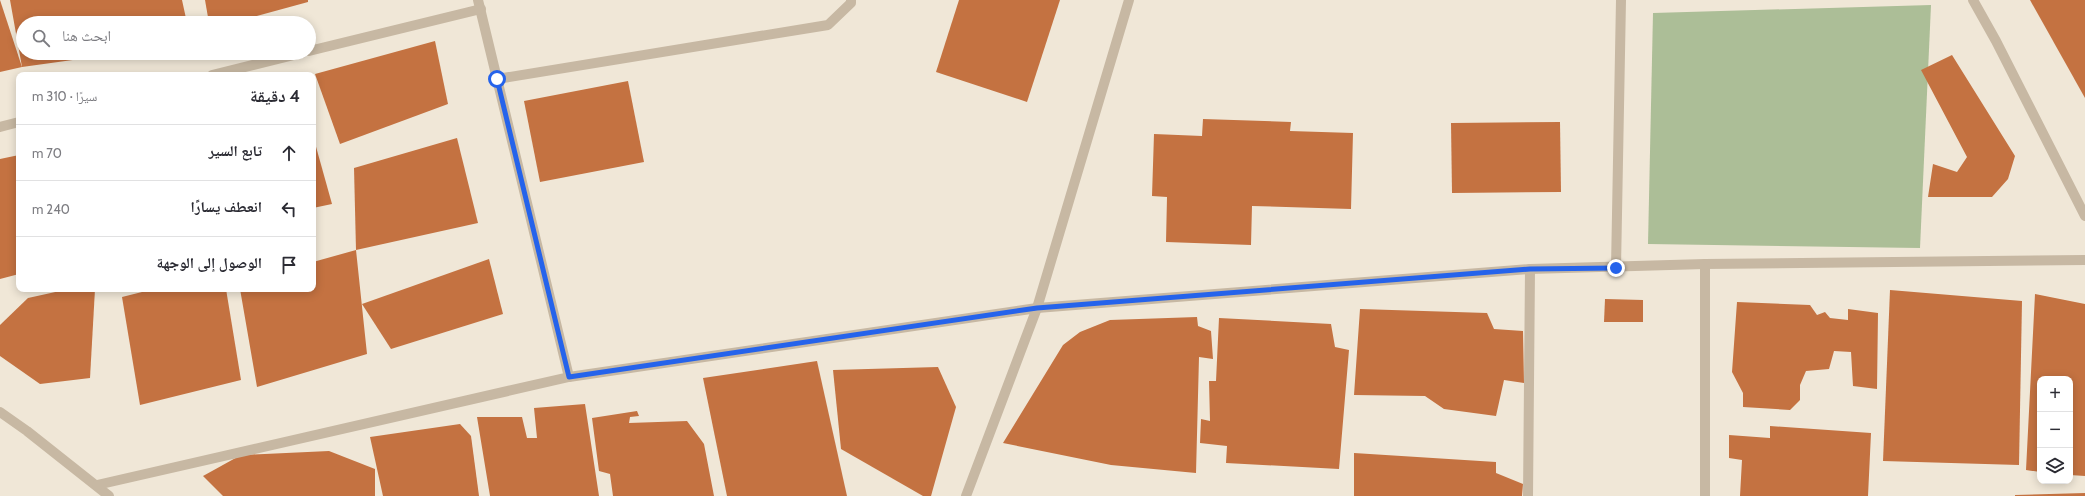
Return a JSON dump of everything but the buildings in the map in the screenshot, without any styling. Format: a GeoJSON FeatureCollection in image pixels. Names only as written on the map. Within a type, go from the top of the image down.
{"type":"FeatureCollection","features":[{"type":"Feature","properties":{"kind":"street"},"geometry":{"type":"LineString","coordinates":[[497,79],[828,25],[852,3],[851,0]]}},
{"type":"Feature","properties":{"kind":"street"},"geometry":{"type":"LineString","coordinates":[[966,496],[1037,308],[1129,0]]}},
{"type":"Feature","properties":{"kind":"street"},"geometry":{"type":"LineString","coordinates":[[1616,268],[1621,0]]}},
{"type":"Feature","properties":{"kind":"street"},"geometry":{"type":"LineString","coordinates":[[1973,0],[2085,216]]}},
{"type":"Feature","properties":{"kind":"street"},"geometry":{"type":"LineString","coordinates":[[316,49],[479,5],[569,377]]}},
{"type":"Feature","properties":{"kind":"street"},"geometry":{"type":"LineString","coordinates":[[224,72],[273,60]]}},
{"type":"Feature","properties":{"kind":"street"},"geometry":{"type":"LineString","coordinates":[[0,127],[16,123]]}},
{"type":"Feature","properties":{"kind":"street"},"geometry":{"type":"LineString","coordinates":[[97,485],[569,377],[1037,308],[1530,269],[1616,268],[1705,264],[2085,260]]}},
{"type":"Feature","properties":{"kind":"street"},"geometry":{"type":"LineString","coordinates":[[1705,264],[1705,496]]}},
{"type":"Feature","properties":{"kind":"street"},"geometry":{"type":"LineString","coordinates":[[1528,496],[1530,269]]}},
{"type":"Feature","properties":{"kind":"street"},"geometry":{"type":"LineString","coordinates":[[0,412],[97,485],[109,496]]}},
{"type":"Feature","properties":{"kind":"green space"},"geometry":{"type":"Polygon","coordinates":[[[1931,5],[1920,248],[1648,244],[1653,13],[1931,5]]]}},
{"type":"Feature","properties":{"kind":"route"},"geometry":{"type":"LineString","coordinates":[[497,79],[569,377],[1037,308],[1530,269],[1616,268]]}}]}
